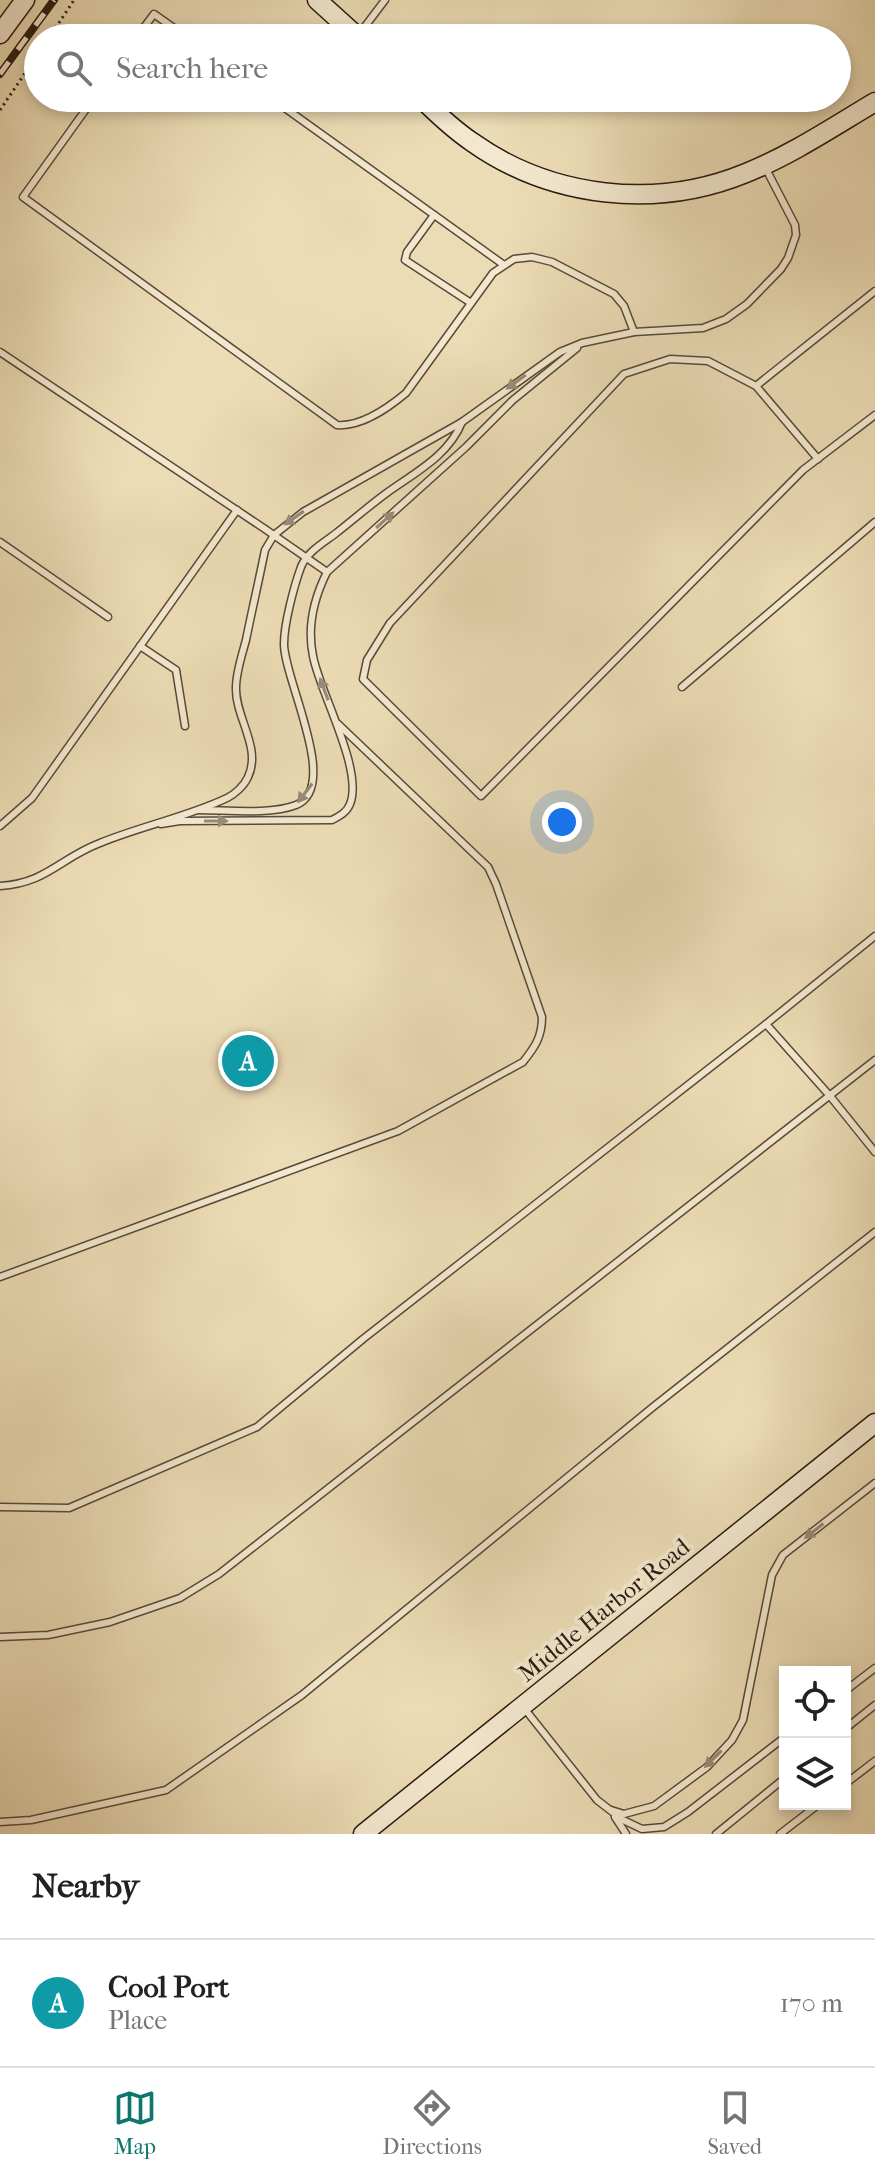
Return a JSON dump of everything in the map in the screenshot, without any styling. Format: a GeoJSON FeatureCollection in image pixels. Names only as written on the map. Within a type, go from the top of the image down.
{"type":"FeatureCollection","features":[{"type":"Feature","properties":{"kind":"main road"},"geometry":{"type":"LineString","coordinates":[[0,34],[25,0]]}},
{"type":"Feature","properties":{"kind":"main road"},"geometry":{"type":"LineString","coordinates":[[317,0],[344,24]]}},
{"type":"Feature","properties":{"kind":"main road"},"geometry":{"type":"LineString","coordinates":[[435,112],[473,143],[534,176],[608,194],[645,195],[710,186],[764,166],[875,102]]}},
{"type":"Feature","properties":{"kind":"main road","name":"Middle Harbor Road"},"geometry":{"type":"LineString","coordinates":[[363,1834],[875,1423]]}},
{"type":"Feature","properties":{"kind":"lane"},"geometry":{"type":"LineString","coordinates":[[367,24],[385,0]]}},
{"type":"Feature","properties":{"kind":"lane"},"geometry":{"type":"LineString","coordinates":[[146,24],[154,14],[168,24]]}},
{"type":"Feature","properties":{"kind":"lane"},"geometry":{"type":"LineString","coordinates":[[84,112],[23,197],[337,425],[353,425],[392,405],[406,393],[493,273],[514,259],[532,257],[552,262],[619,298],[634,332]]}},
{"type":"Feature","properties":{"kind":"lane"},"geometry":{"type":"LineString","coordinates":[[291,112],[504,265]]}},
{"type":"Feature","properties":{"kind":"lane"},"geometry":{"type":"LineString","coordinates":[[0,886],[30,881],[96,844],[227,798],[242,787],[248,778],[251,753],[235,687],[265,550],[274,535],[303,512],[462,422],[560,352],[582,343],[634,332],[703,328],[716,324],[747,304],[781,269],[796,235],[795,225],[764,166]]}},
{"type":"Feature","properties":{"kind":"lane"},"geometry":{"type":"LineString","coordinates":[[434,215],[407,252],[405,260],[471,303]]}},
{"type":"Feature","properties":{"kind":"lane"},"geometry":{"type":"LineString","coordinates":[[756,386],[875,291]]}},
{"type":"Feature","properties":{"kind":"lane"},"geometry":{"type":"LineString","coordinates":[[139,828],[180,821],[332,820],[339,817],[350,804],[353,786],[338,724],[313,659],[311,640],[311,622],[318,592],[327,572],[466,447],[513,400],[582,343]]}},
{"type":"Feature","properties":{"kind":"lane"},"geometry":{"type":"LineString","coordinates":[[0,352],[327,572]]}},
{"type":"Feature","properties":{"kind":"lane"},"geometry":{"type":"LineString","coordinates":[[818,459],[756,386],[708,361],[670,359],[624,374],[390,623],[367,660],[363,679],[481,796],[803,470],[818,459],[875,415]]}},
{"type":"Feature","properties":{"kind":"lane"},"geometry":{"type":"LineString","coordinates":[[194,810],[270,809],[302,801],[315,775],[312,748],[292,686],[284,646],[305,557],[433,460],[456,437],[462,422]]}},
{"type":"Feature","properties":{"kind":"lane"},"geometry":{"type":"LineString","coordinates":[[0,826],[32,798],[237,510]]}},
{"type":"Feature","properties":{"kind":"lane"},"geometry":{"type":"LineString","coordinates":[[682,687],[875,522]]}},
{"type":"Feature","properties":{"kind":"lane"},"geometry":{"type":"LineString","coordinates":[[0,542],[108,617]]}},
{"type":"Feature","properties":{"kind":"lane"},"geometry":{"type":"LineString","coordinates":[[140,646],[176,670],[185,726]]}},
{"type":"Feature","properties":{"kind":"lane"},"geometry":{"type":"LineString","coordinates":[[0,1277],[398,1131],[523,1062],[536,1047],[542,1031],[542,1017],[488,867],[338,724]]}},
{"type":"Feature","properties":{"kind":"lane"},"geometry":{"type":"LineString","coordinates":[[0,1507],[69,1508],[257,1427],[363,1339],[875,936]]}},
{"type":"Feature","properties":{"kind":"lane"},"geometry":{"type":"LineString","coordinates":[[766,1024],[875,1152]]}},
{"type":"Feature","properties":{"kind":"lane"},"geometry":{"type":"LineString","coordinates":[[0,1637],[48,1635],[110,1622],[180,1598],[219,1574],[875,1060]]}},
{"type":"Feature","properties":{"kind":"lane"},"geometry":{"type":"LineString","coordinates":[[0,1822],[31,1820],[166,1790],[302,1695],[653,1407],[875,1232]]}},
{"type":"Feature","properties":{"kind":"lane"},"geometry":{"type":"LineString","coordinates":[[611,1810],[624,1814],[654,1806],[707,1767],[732,1740],[743,1720],[772,1575],[777,1565],[783,1555],[875,1483]]}},
{"type":"Feature","properties":{"kind":"lane"},"geometry":{"type":"LineString","coordinates":[[851,1686],[875,1668]]}},
{"type":"Feature","properties":{"kind":"lane"},"geometry":{"type":"LineString","coordinates":[[851,1724],[875,1705]]}},
{"type":"Feature","properties":{"kind":"lane"},"geometry":{"type":"LineString","coordinates":[[522,1706],[597,1800],[623,1820],[642,1829],[664,1827],[688,1812],[784,1738]]}},
{"type":"Feature","properties":{"kind":"lane"},"geometry":{"type":"LineString","coordinates":[[851,1779],[875,1761]]}},
{"type":"Feature","properties":{"kind":"lane"},"geometry":{"type":"LineString","coordinates":[[716,1834],[779,1783]]}},
{"type":"Feature","properties":{"kind":"lane"},"geometry":{"type":"LineString","coordinates":[[611,1810],[626,1834]]}},
{"type":"Feature","properties":{"kind":"lane"},"geometry":{"type":"LineString","coordinates":[[780,1834],[811,1810]]}},
{"type":"Feature","properties":{"kind":"path"},"geometry":{"type":"LineString","coordinates":[[58,24],[74,0]]}},
{"type":"Feature","properties":{"kind":"path"},"geometry":{"type":"LineString","coordinates":[[0,110],[24,75]]}},
{"type":"Feature","properties":{"kind":"railway"},"geometry":{"type":"LineString","coordinates":[[36,24],[54,0]]}},
{"type":"Feature","properties":{"kind":"railway"},"geometry":{"type":"LineString","coordinates":[[0,74],[24,41]]}},
{"type":"Feature","properties":{"kind":"place","name":"Cool Port"},"geometry":{"type":"Point","coordinates":[248,1061]}}]}
